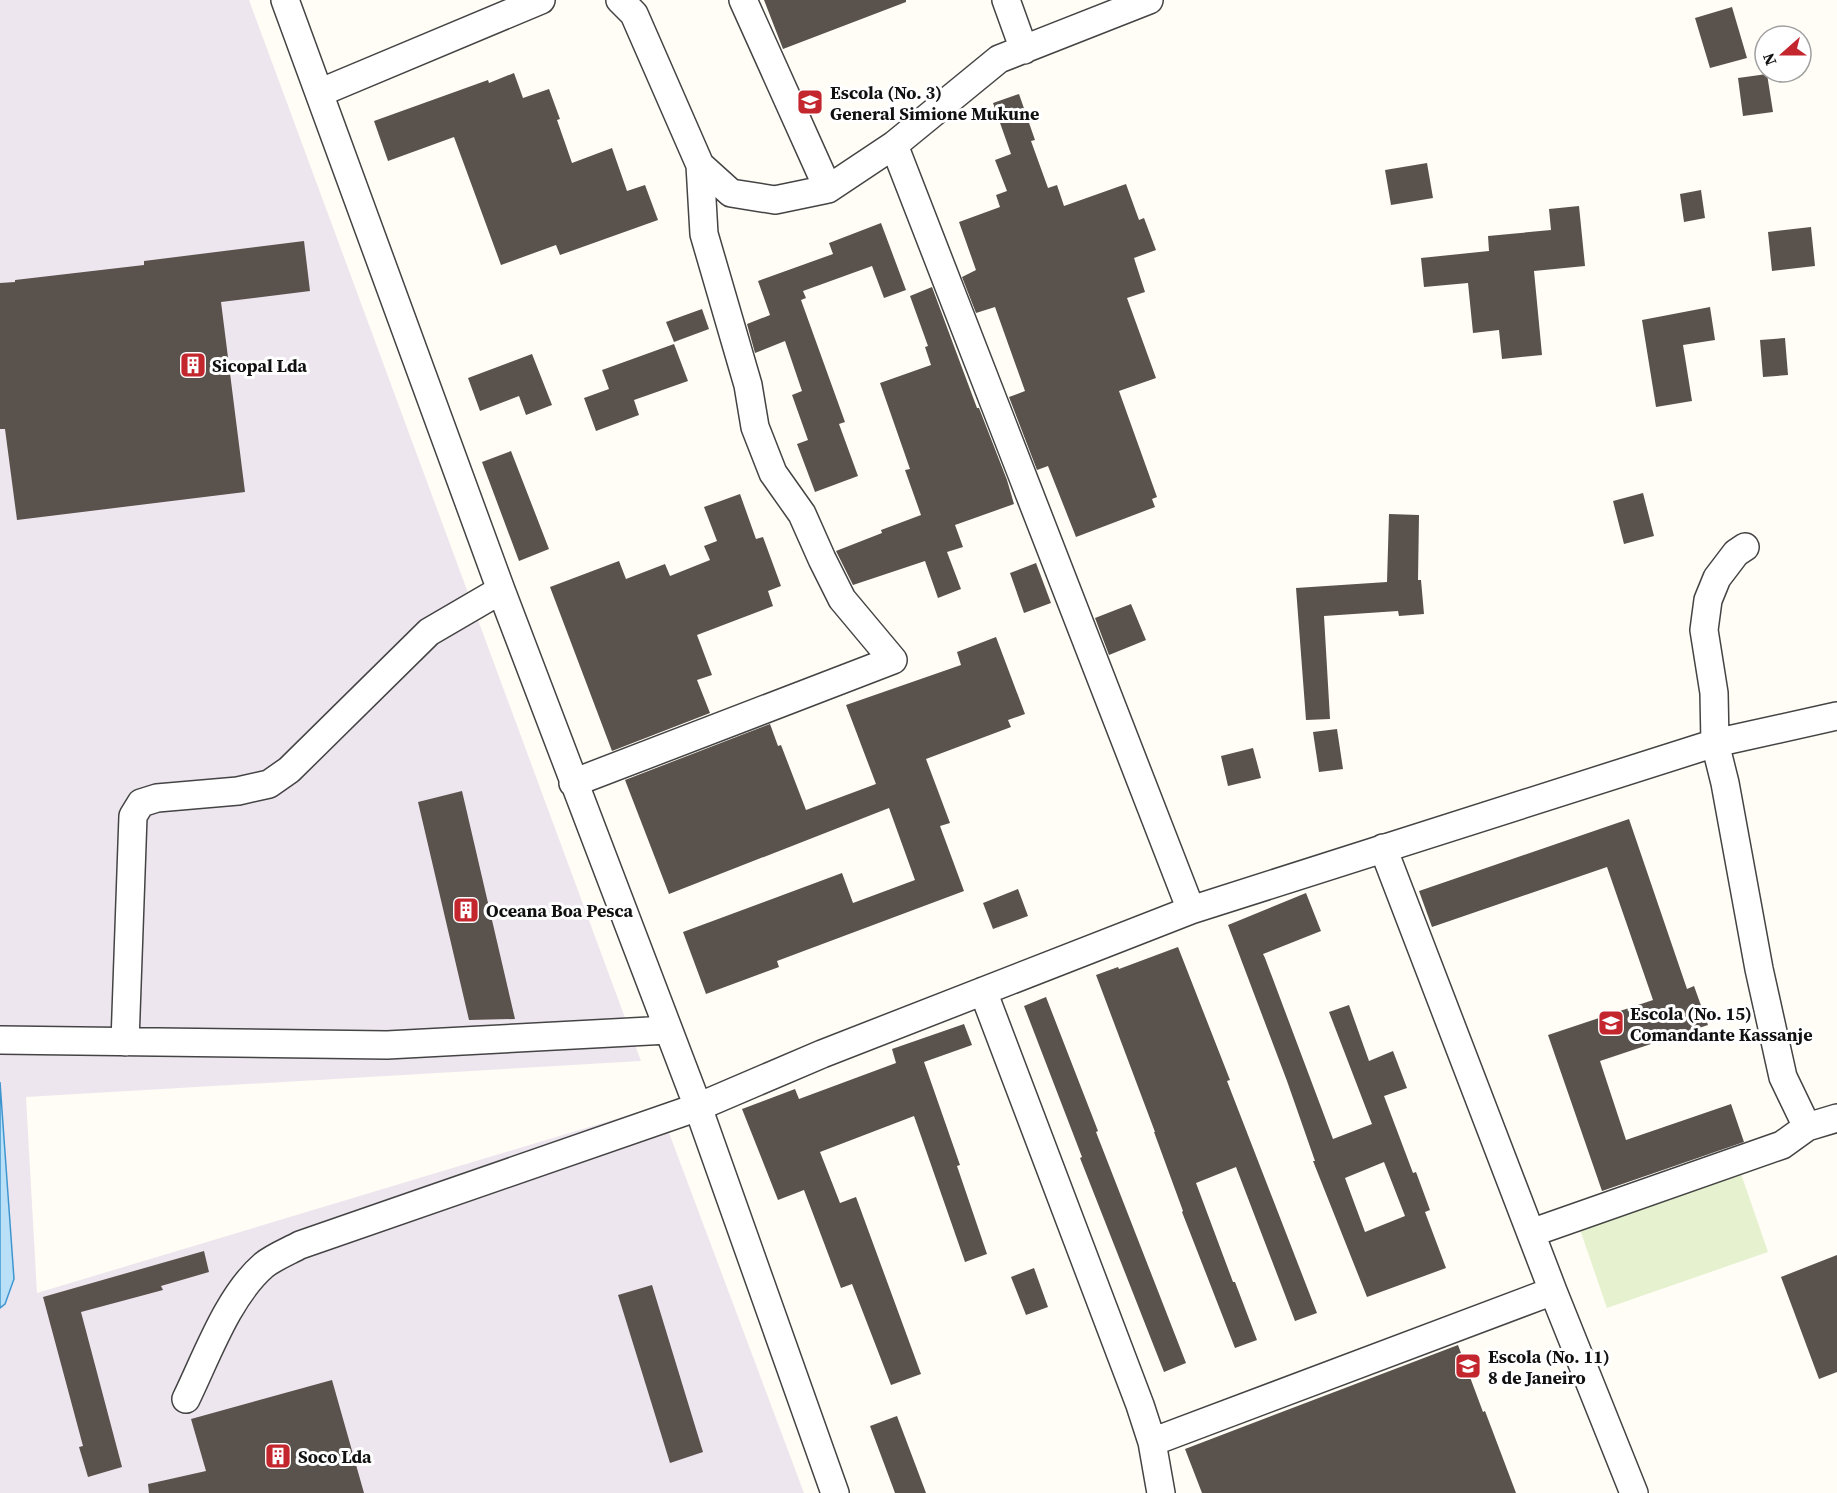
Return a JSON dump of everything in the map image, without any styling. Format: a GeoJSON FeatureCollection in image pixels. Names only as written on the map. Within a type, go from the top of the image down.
{"type":"FeatureCollection","features":[{"type":"Feature","properties":{"kind":"street"},"geometry":{"type":"LineString","coordinates":[[285,0],[573,783],[698,1107],[835,1493]]}},
{"type":"Feature","properties":{"kind":"street"},"geometry":{"type":"LineString","coordinates":[[319,93],[542,0]]}},
{"type":"Feature","properties":{"kind":"street"},"geometry":{"type":"LineString","coordinates":[[573,783],[893,660],[842,599],[802,514],[773,473],[755,427],[748,385],[704,234],[700,165],[634,14],[620,0]]}},
{"type":"Feature","properties":{"kind":"street"},"geometry":{"type":"LineString","coordinates":[[743,0],[828,189]]}},
{"type":"Feature","properties":{"kind":"street"},"geometry":{"type":"LineString","coordinates":[[1006,0],[1024,50]]}},
{"type":"Feature","properties":{"kind":"street"},"geometry":{"type":"LineString","coordinates":[[700,165],[731,193],[775,200],[828,189],[894,145],[999,59],[1149,0]]}},
{"type":"Feature","properties":{"kind":"street"},"geometry":{"type":"LineString","coordinates":[[894,145],[1191,910]]}},
{"type":"Feature","properties":{"kind":"street"},"geometry":{"type":"LineString","coordinates":[[1745,547],[1736,553],[1717,578],[1708,600],[1704,630],[1713,693],[1715,743],[1725,783],[1759,969],[1783,1077],[1807,1127]]}},
{"type":"Feature","properties":{"kind":"street"},"geometry":{"type":"LineString","coordinates":[[126,1042],[133,816],[141,804],[157,798],[238,790],[269,784],[289,770],[429,632],[501,590]]}},
{"type":"Feature","properties":{"kind":"street"},"geometry":{"type":"LineString","coordinates":[[186,1400],[235,1298],[248,1280],[266,1263],[300,1245],[548,1157],[698,1107],[822,1054],[1191,910],[1715,743],[1837,716]]}},
{"type":"Feature","properties":{"kind":"street"},"geometry":{"type":"LineString","coordinates":[[1383,848],[1553,1291],[1634,1493]]}},
{"type":"Feature","properties":{"kind":"street"},"geometry":{"type":"LineString","coordinates":[[983,991],[1140,1405],[1152,1442],[1161,1493]]}},
{"type":"Feature","properties":{"kind":"street"},"geometry":{"type":"LineString","coordinates":[[0,1040],[387,1046],[668,1030]]}},
{"type":"Feature","properties":{"kind":"street"},"geometry":{"type":"LineString","coordinates":[[1531,1233],[1782,1145],[1807,1127],[1837,1118]]}},
{"type":"Feature","properties":{"kind":"street"},"geometry":{"type":"LineString","coordinates":[[1152,1442],[1553,1291]]}},
{"type":"Feature","properties":{"kind":"shaded area"},"geometry":{"type":"Polygon","coordinates":[[[0,0],[249,0],[641,1061],[26,1097],[37,1293],[659,1106],[804,1493],[0,1493],[0,1308],[5,1304],[0,1082],[0,0]]]}},
{"type":"Feature","properties":{"kind":"green space"},"geometry":{"type":"Polygon","coordinates":[[[1738,1165],[1768,1252],[1607,1308],[1577,1221],[1738,1165]]]}},
{"type":"Feature","properties":{"kind":"water"},"geometry":{"type":"Polygon","coordinates":[[[0,1082],[14,1279],[5,1304],[0,1308],[0,1082]]]}},
{"type":"Feature","properties":{"kind":"building"},"geometry":{"type":"Polygon","coordinates":[[[764,0],[906,0],[906,2],[783,49],[764,0]]]}},
{"type":"Feature","properties":{"kind":"building"},"geometry":{"type":"Polygon","coordinates":[[[1732,7],[1747,58],[1710,68],[1695,18],[1732,7]]]}},
{"type":"Feature","properties":{"kind":"building"},"geometry":{"type":"Polygon","coordinates":[[[514,73],[523,98],[549,89],[572,163],[612,148],[627,191],[645,185],[658,220],[560,255],[556,245],[501,265],[454,137],[388,161],[374,121],[488,80],[489,83],[514,73]]]}},
{"type":"Feature","properties":{"kind":"building"},"geometry":{"type":"Polygon","coordinates":[[[1753,76],[1753,84],[1769,84],[1773,112],[1743,116],[1738,78],[1753,76]]]}},
{"type":"Feature","properties":{"kind":"building"},"geometry":{"type":"Polygon","coordinates":[[[1019,94],[1035,140],[1031,141],[1048,188],[1057,185],[1064,206],[1126,184],[1139,220],[1144,218],[1156,250],[1134,258],[1145,292],[1127,298],[1156,378],[1119,391],[1157,497],[1152,499],[1155,507],[1076,537],[1048,466],[1037,470],[1009,397],[1025,391],[995,307],[976,313],[962,277],[976,270],[959,222],[1000,207],[996,195],[1007,191],[995,160],[1011,154],[993,103],[1019,94]]]}},
{"type":"Feature","properties":{"kind":"building"},"geometry":{"type":"Polygon","coordinates":[[[1427,163],[1433,198],[1391,205],[1385,170],[1427,163]]]}},
{"type":"Feature","properties":{"kind":"building"},"geometry":{"type":"Polygon","coordinates":[[[1701,190],[1705,218],[1684,222],[1680,194],[1701,190]]]}},
{"type":"Feature","properties":{"kind":"building"},"geometry":{"type":"Polygon","coordinates":[[[1579,206],[1585,266],[1534,271],[1542,355],[1502,359],[1499,330],[1473,333],[1468,283],[1424,287],[1421,258],[1489,251],[1488,236],[1551,230],[1549,209],[1579,206]]]}},
{"type":"Feature","properties":{"kind":"building"},"geometry":{"type":"Polygon","coordinates":[[[881,223],[906,290],[884,298],[872,266],[803,291],[806,298],[801,300],[845,422],[839,424],[858,476],[815,492],[797,444],[808,440],[792,395],[802,391],[785,341],[755,353],[747,324],[770,315],[758,281],[833,254],[829,243],[881,223]]]}},
{"type":"Feature","properties":{"kind":"building"},"geometry":{"type":"Polygon","coordinates":[[[1811,227],[1815,266],[1772,271],[1768,232],[1811,227]]]}},
{"type":"Feature","properties":{"kind":"building"},"geometry":{"type":"Polygon","coordinates":[[[304,241],[310,291],[221,302],[245,492],[17,520],[5,429],[0,429],[0,283],[144,265],[144,261],[304,241]]]}},
{"type":"Feature","properties":{"kind":"building"},"geometry":{"type":"Polygon","coordinates":[[[932,287],[977,408],[979,408],[1007,480],[1014,504],[955,525],[963,547],[947,552],[961,589],[938,598],[925,561],[853,585],[836,551],[921,515],[905,470],[910,469],[880,383],[931,365],[925,347],[928,346],[910,296],[932,287]]]}},
{"type":"Feature","properties":{"kind":"building"},"geometry":{"type":"Polygon","coordinates":[[[1710,307],[1715,340],[1683,345],[1692,401],[1656,407],[1642,320],[1710,307]]]}},
{"type":"Feature","properties":{"kind":"building"},"geometry":{"type":"Polygon","coordinates":[[[702,309],[709,329],[674,342],[666,322],[702,309]]]}},
{"type":"Feature","properties":{"kind":"building"},"geometry":{"type":"Polygon","coordinates":[[[1785,338],[1788,375],[1763,377],[1760,340],[1785,338]]]}},
{"type":"Feature","properties":{"kind":"building"},"geometry":{"type":"Polygon","coordinates":[[[674,344],[688,381],[634,400],[639,415],[596,431],[584,398],[609,389],[602,370],[674,344]]]}},
{"type":"Feature","properties":{"kind":"building"},"geometry":{"type":"Polygon","coordinates":[[[532,354],[552,405],[526,415],[519,396],[480,411],[468,378],[532,354]]]}},
{"type":"Feature","properties":{"kind":"building"},"geometry":{"type":"Polygon","coordinates":[[[511,451],[549,549],[519,561],[482,462],[511,451]]]}},
{"type":"Feature","properties":{"kind":"building"},"geometry":{"type":"Polygon","coordinates":[[[1643,493],[1654,536],[1624,544],[1613,501],[1643,493]]]}},
{"type":"Feature","properties":{"kind":"building"},"geometry":{"type":"Polygon","coordinates":[[[740,494],[756,539],[763,537],[781,586],[768,591],[773,606],[697,635],[712,675],[697,680],[710,713],[612,751],[550,587],[619,561],[626,579],[665,564],[670,576],[710,560],[704,546],[717,541],[704,507],[740,494]]]}},
{"type":"Feature","properties":{"kind":"building"},"geometry":{"type":"Polygon","coordinates":[[[1389,514],[1419,515],[1418,580],[1421,580],[1424,614],[1399,616],[1398,611],[1324,616],[1330,719],[1306,720],[1296,588],[1387,582],[1389,514]]]}},
{"type":"Feature","properties":{"kind":"building"},"geometry":{"type":"Polygon","coordinates":[[[1036,563],[1051,603],[1024,613],[1010,573],[1036,563]]]}},
{"type":"Feature","properties":{"kind":"building"},"geometry":{"type":"Polygon","coordinates":[[[1131,604],[1146,640],[1109,655],[1095,618],[1131,604]]]}},
{"type":"Feature","properties":{"kind":"building"},"geometry":{"type":"Polygon","coordinates":[[[996,637],[1025,714],[1008,720],[1011,727],[926,759],[950,823],[940,826],[964,891],[777,961],[779,967],[706,994],[683,932],[842,873],[853,903],[915,880],[889,808],[669,894],[625,780],[770,724],[778,746],[781,745],[806,810],[876,784],[846,705],[961,665],[957,652],[996,637]]]}},
{"type":"Feature","properties":{"kind":"building"},"geometry":{"type":"Polygon","coordinates":[[[1337,729],[1343,769],[1319,772],[1313,732],[1337,729]]]}},
{"type":"Feature","properties":{"kind":"building"},"geometry":{"type":"Polygon","coordinates":[[[1253,748],[1261,778],[1228,786],[1221,756],[1253,748]]]}},
{"type":"Feature","properties":{"kind":"building","name":"Oceana Boa Pesca"},"geometry":{"type":"Polygon","coordinates":[[[462,791],[515,1019],[469,1020],[418,802],[462,791]]]}},
{"type":"Feature","properties":{"kind":"building"},"geometry":{"type":"Polygon","coordinates":[[[1629,819],[1687,989],[1694,986],[1708,1025],[1600,1061],[1626,1140],[1731,1104],[1744,1142],[1602,1191],[1548,1035],[1653,1000],[1607,867],[1432,927],[1419,891],[1629,819]]]}},
{"type":"Feature","properties":{"kind":"building"},"geometry":{"type":"Polygon","coordinates":[[[1018,889],[1028,916],[993,929],[983,903],[1018,889]]]}},
{"type":"Feature","properties":{"kind":"building"},"geometry":{"type":"Polygon","coordinates":[[[1306,893],[1321,931],[1263,954],[1333,1139],[1372,1124],[1329,1012],[1349,1005],[1369,1061],[1393,1051],[1407,1088],[1384,1096],[1413,1173],[1416,1172],[1430,1210],[1425,1212],[1446,1268],[1367,1297],[1313,1161],[1315,1161],[1287,1081],[1228,925],[1306,893]],[[1384,1162],[1345,1178],[1365,1232],[1405,1216],[1384,1162]]]}},
{"type":"Feature","properties":{"kind":"building"},"geometry":{"type":"Polygon","coordinates":[[[1178,947],[1317,1313],[1295,1321],[1236,1167],[1196,1183],[1257,1340],[1235,1348],[1182,1212],[1155,1132],[1096,975],[1178,947]]]}},
{"type":"Feature","properties":{"kind":"building"},"geometry":{"type":"Polygon","coordinates":[[[1046,997],[1186,1363],[1164,1372],[1080,1158],[1082,1157],[1024,1006],[1046,997]]]}},
{"type":"Feature","properties":{"kind":"building"},"geometry":{"type":"Polygon","coordinates":[[[964,1024],[972,1045],[924,1062],[960,1165],[957,1166],[987,1254],[965,1262],[914,1116],[820,1152],[840,1203],[856,1197],[921,1374],[891,1385],[852,1284],[841,1288],[804,1190],[778,1200],[742,1109],[795,1089],[799,1099],[896,1063],[892,1049],[964,1024]]]}},
{"type":"Feature","properties":{"kind":"building"},"geometry":{"type":"Polygon","coordinates":[[[204,1251],[209,1272],[161,1286],[163,1290],[81,1312],[122,1467],[88,1477],[79,1447],[83,1446],[43,1297],[204,1251]]]}},
{"type":"Feature","properties":{"kind":"building"},"geometry":{"type":"Polygon","coordinates":[[[1837,1255],[1837,1372],[1819,1379],[1781,1277],[1837,1255]]]}},
{"type":"Feature","properties":{"kind":"building"},"geometry":{"type":"Polygon","coordinates":[[[1034,1268],[1048,1307],[1026,1315],[1011,1277],[1034,1268]]]}},
{"type":"Feature","properties":{"kind":"building"},"geometry":{"type":"Polygon","coordinates":[[[652,1285],[703,1452],[670,1463],[618,1295],[652,1285]]]}},
{"type":"Feature","properties":{"kind":"building"},"geometry":{"type":"Polygon","coordinates":[[[1458,1345],[1516,1493],[1202,1493],[1185,1449],[1458,1345]]]}},
{"type":"Feature","properties":{"kind":"building","name":"Soco Lda"},"geometry":{"type":"Polygon","coordinates":[[[332,1380],[364,1493],[149,1493],[148,1484],[206,1471],[191,1419],[332,1380]]]}},
{"type":"Feature","properties":{"kind":"building"},"geometry":{"type":"Polygon","coordinates":[[[897,1416],[926,1493],[895,1493],[870,1426],[897,1416]]]}},
{"type":"Feature","properties":{"kind":"place","name":"Escola (No. 3) General Simione Mukune"},"geometry":{"type":"Point","coordinates":[810,102]}},
{"type":"Feature","properties":{"kind":"place","name":"Sicopal Lda"},"geometry":{"type":"Point","coordinates":[193,365]}},
{"type":"Feature","properties":{"kind":"place","name":"Oceana Boa Pesca"},"geometry":{"type":"Point","coordinates":[466,910]}},
{"type":"Feature","properties":{"kind":"place","name":"Escola (No. 15) Comandante Kassanje"},"geometry":{"type":"Point","coordinates":[1611,1023]}},
{"type":"Feature","properties":{"kind":"place","name":"Escola (No. 11) 8 de Janeiro"},"geometry":{"type":"Point","coordinates":[1468,1366]}},
{"type":"Feature","properties":{"kind":"place","name":"Soco Lda"},"geometry":{"type":"Point","coordinates":[278,1456]}}]}
